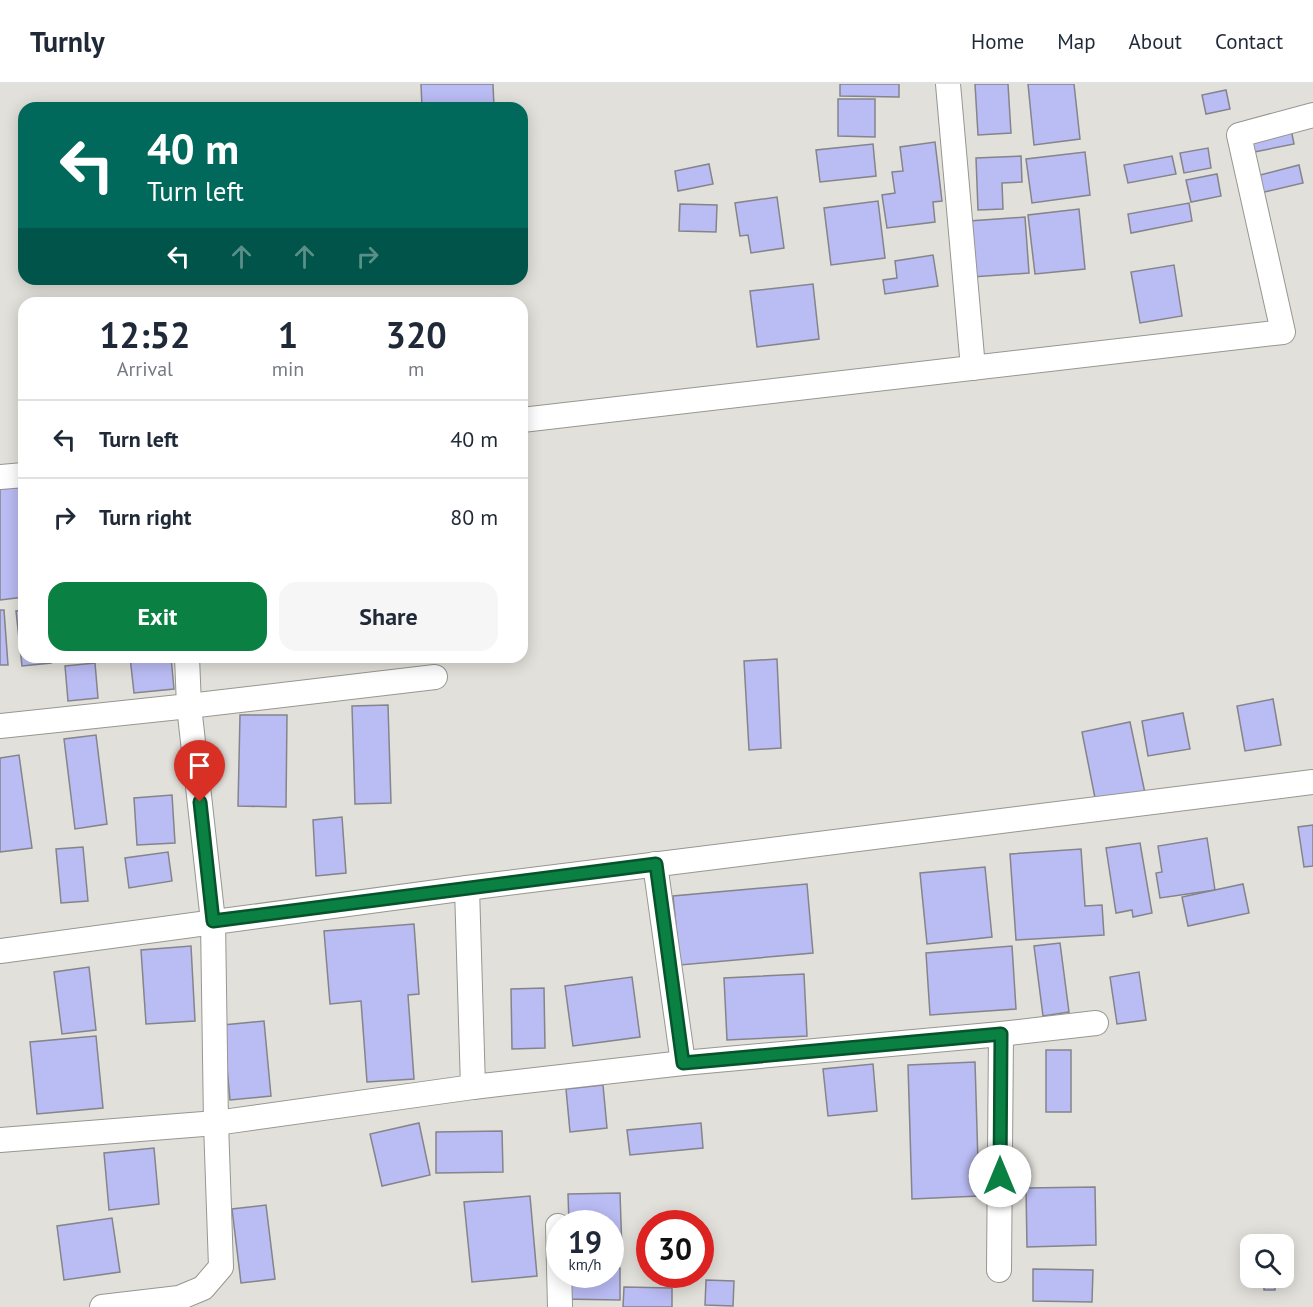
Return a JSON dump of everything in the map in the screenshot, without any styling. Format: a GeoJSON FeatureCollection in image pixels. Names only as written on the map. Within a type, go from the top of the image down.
{"type":"FeatureCollection","features":[{"type":"Feature","properties":{"kind":"street"},"geometry":{"type":"LineString","coordinates":[[948,84],[973,368]]}},
{"type":"Feature","properties":{"kind":"street"},"geometry":{"type":"LineString","coordinates":[[528,419],[1283,332],[1239,135],[1313,115]]}},
{"type":"Feature","properties":{"kind":"street"},"geometry":{"type":"LineString","coordinates":[[0,477],[18,476]]}},
{"type":"Feature","properties":{"kind":"street"},"geometry":{"type":"LineString","coordinates":[[102,1307],[179,1298],[203,1288],[221,1268],[213,921],[189,706],[187,663]]}},
{"type":"Feature","properties":{"kind":"street"},"geometry":{"type":"LineString","coordinates":[[0,726],[435,677]]}},
{"type":"Feature","properties":{"kind":"street"},"geometry":{"type":"LineString","coordinates":[[0,951],[467,888],[1313,782]]}},
{"type":"Feature","properties":{"kind":"street"},"geometry":{"type":"LineString","coordinates":[[656,864],[683,1063]]}},
{"type":"Feature","properties":{"kind":"street"},"geometry":{"type":"LineString","coordinates":[[467,888],[473,1087]]}},
{"type":"Feature","properties":{"kind":"street"},"geometry":{"type":"LineString","coordinates":[[0,1140],[216,1123],[473,1087],[683,1063],[1096,1023]]}},
{"type":"Feature","properties":{"kind":"street"},"geometry":{"type":"LineString","coordinates":[[999,1270],[1001,1034]]}},
{"type":"Feature","properties":{"kind":"street"},"geometry":{"type":"LineString","coordinates":[[560,1288],[560,1307]]}},
{"type":"Feature","properties":{"kind":"building"},"geometry":{"type":"Polygon","coordinates":[[[421,84],[493,84],[494,102],[422,102],[421,84]]]}},
{"type":"Feature","properties":{"kind":"building"},"geometry":{"type":"Polygon","coordinates":[[[840,84],[899,84],[899,97],[840,96],[840,84]]]}},
{"type":"Feature","properties":{"kind":"building"},"geometry":{"type":"Polygon","coordinates":[[[975,84],[1008,84],[1011,133],[978,135],[975,84]]]}},
{"type":"Feature","properties":{"kind":"building"},"geometry":{"type":"Polygon","coordinates":[[[1028,84],[1074,84],[1080,139],[1034,145],[1028,84]]]}},
{"type":"Feature","properties":{"kind":"building"},"geometry":{"type":"Polygon","coordinates":[[[1226,90],[1230,109],[1206,114],[1202,95],[1226,90]]]}},
{"type":"Feature","properties":{"kind":"building"},"geometry":{"type":"Polygon","coordinates":[[[838,99],[875,99],[875,137],[838,136],[838,99]]]}},
{"type":"Feature","properties":{"kind":"building"},"geometry":{"type":"Polygon","coordinates":[[[1291,129],[1294,144],[1249,153],[1246,138],[1291,129]]]}},
{"type":"Feature","properties":{"kind":"building"},"geometry":{"type":"Polygon","coordinates":[[[935,142],[942,201],[933,202],[935,222],[887,228],[882,195],[895,193],[892,172],[903,171],[900,147],[935,142]]]}},
{"type":"Feature","properties":{"kind":"building"},"geometry":{"type":"Polygon","coordinates":[[[873,144],[876,176],[820,182],[816,150],[873,144]]]}},
{"type":"Feature","properties":{"kind":"building"},"geometry":{"type":"Polygon","coordinates":[[[1208,148],[1211,168],[1184,173],[1180,153],[1208,148]]]}},
{"type":"Feature","properties":{"kind":"building"},"geometry":{"type":"Polygon","coordinates":[[[1085,152],[1090,195],[1032,203],[1026,159],[1085,152]]]}},
{"type":"Feature","properties":{"kind":"building"},"geometry":{"type":"Polygon","coordinates":[[[1021,156],[1022,182],[1002,183],[1003,209],[978,210],[976,158],[1021,156]]]}},
{"type":"Feature","properties":{"kind":"building"},"geometry":{"type":"Polygon","coordinates":[[[1172,156],[1176,174],[1128,183],[1124,165],[1172,156]]]}},
{"type":"Feature","properties":{"kind":"building"},"geometry":{"type":"Polygon","coordinates":[[[709,164],[713,184],[678,191],[675,171],[709,164]]]}},
{"type":"Feature","properties":{"kind":"building"},"geometry":{"type":"Polygon","coordinates":[[[1299,165],[1303,183],[1260,193],[1256,176],[1299,165]]]}},
{"type":"Feature","properties":{"kind":"building"},"geometry":{"type":"Polygon","coordinates":[[[1217,174],[1221,196],[1191,202],[1186,180],[1217,174]]]}},
{"type":"Feature","properties":{"kind":"building"},"geometry":{"type":"Polygon","coordinates":[[[777,197],[784,248],[751,253],[748,235],[740,236],[735,203],[777,197]]]}},
{"type":"Feature","properties":{"kind":"building"},"geometry":{"type":"Polygon","coordinates":[[[878,201],[885,258],[831,265],[824,208],[878,201]]]}},
{"type":"Feature","properties":{"kind":"building"},"geometry":{"type":"Polygon","coordinates":[[[1189,203],[1192,221],[1131,233],[1128,214],[1189,203]]]}},
{"type":"Feature","properties":{"kind":"building"},"geometry":{"type":"Polygon","coordinates":[[[680,204],[717,205],[716,232],[679,231],[680,204]]]}},
{"type":"Feature","properties":{"kind":"building"},"geometry":{"type":"Polygon","coordinates":[[[1079,209],[1085,269],[1035,274],[1028,215],[1079,209]]]}},
{"type":"Feature","properties":{"kind":"building"},"geometry":{"type":"Polygon","coordinates":[[[1025,217],[1029,273],[972,277],[969,221],[1025,217]]]}},
{"type":"Feature","properties":{"kind":"building"},"geometry":{"type":"Polygon","coordinates":[[[933,255],[938,286],[885,294],[883,280],[897,278],[895,261],[933,255]]]}},
{"type":"Feature","properties":{"kind":"building"},"geometry":{"type":"Polygon","coordinates":[[[1174,265],[1182,316],[1140,323],[1131,272],[1174,265]]]}},
{"type":"Feature","properties":{"kind":"building"},"geometry":{"type":"Polygon","coordinates":[[[813,284],[819,339],[757,347],[750,291],[813,284]]]}},
{"type":"Feature","properties":{"kind":"building"},"geometry":{"type":"Polygon","coordinates":[[[18,488],[18,598],[0,600],[0,489],[18,488]]]}},
{"type":"Feature","properties":{"kind":"building"},"geometry":{"type":"Polygon","coordinates":[[[0,610],[4,610],[8,665],[0,665],[0,610]]]}},
{"type":"Feature","properties":{"kind":"building"},"geometry":{"type":"Polygon","coordinates":[[[777,659],[781,748],[749,750],[744,661],[777,659]]]}},
{"type":"Feature","properties":{"kind":"building"},"geometry":{"type":"Polygon","coordinates":[[[22,663],[51,663],[22,666],[22,663]]]}},
{"type":"Feature","properties":{"kind":"building"},"geometry":{"type":"Polygon","coordinates":[[[95,663],[98,698],[68,701],[65,666],[95,663]]]}},
{"type":"Feature","properties":{"kind":"building"},"geometry":{"type":"Polygon","coordinates":[[[131,663],[172,663],[174,689],[134,693],[131,663]]]}},
{"type":"Feature","properties":{"kind":"building"},"geometry":{"type":"Polygon","coordinates":[[[1273,699],[1281,745],[1245,751],[1237,706],[1273,699]]]}},
{"type":"Feature","properties":{"kind":"building"},"geometry":{"type":"Polygon","coordinates":[[[388,705],[391,803],[355,804],[352,706],[388,705]]]}},
{"type":"Feature","properties":{"kind":"building"},"geometry":{"type":"Polygon","coordinates":[[[1183,713],[1190,749],[1148,756],[1142,721],[1183,713]]]}},
{"type":"Feature","properties":{"kind":"building"},"geometry":{"type":"Polygon","coordinates":[[[240,715],[287,715],[286,807],[238,806],[240,715]]]}},
{"type":"Feature","properties":{"kind":"building"},"geometry":{"type":"Polygon","coordinates":[[[1130,722],[1145,793],[1096,803],[1082,732],[1130,722]]]}},
{"type":"Feature","properties":{"kind":"building"},"geometry":{"type":"Polygon","coordinates":[[[96,735],[107,824],[75,829],[64,739],[96,735]]]}},
{"type":"Feature","properties":{"kind":"building"},"geometry":{"type":"Polygon","coordinates":[[[19,755],[32,848],[0,852],[0,758],[19,755]]]}},
{"type":"Feature","properties":{"kind":"building"},"geometry":{"type":"Polygon","coordinates":[[[172,795],[175,843],[137,845],[134,798],[172,795]]]}},
{"type":"Feature","properties":{"kind":"building"},"geometry":{"type":"Polygon","coordinates":[[[342,817],[346,873],[316,876],[313,820],[342,817]]]}},
{"type":"Feature","properties":{"kind":"building"},"geometry":{"type":"Polygon","coordinates":[[[1313,825],[1313,866],[1304,867],[1298,827],[1313,825]]]}},
{"type":"Feature","properties":{"kind":"building"},"geometry":{"type":"Polygon","coordinates":[[[1207,838],[1215,890],[1160,898],[1156,873],[1162,872],[1158,846],[1207,838]]]}},
{"type":"Feature","properties":{"kind":"building"},"geometry":{"type":"Polygon","coordinates":[[[1140,843],[1152,913],[1133,917],[1132,910],[1116,913],[1106,848],[1140,843]]]}},
{"type":"Feature","properties":{"kind":"building"},"geometry":{"type":"Polygon","coordinates":[[[83,847],[88,901],[61,903],[56,849],[83,847]]]}},
{"type":"Feature","properties":{"kind":"building"},"geometry":{"type":"Polygon","coordinates":[[[1081,849],[1085,906],[1102,905],[1104,935],[1016,940],[1010,854],[1081,849]]]}},
{"type":"Feature","properties":{"kind":"building"},"geometry":{"type":"Polygon","coordinates":[[[168,852],[172,881],[129,888],[125,858],[168,852]]]}},
{"type":"Feature","properties":{"kind":"building"},"geometry":{"type":"Polygon","coordinates":[[[985,867],[992,937],[927,944],[920,873],[985,867]]]}},
{"type":"Feature","properties":{"kind":"building"},"geometry":{"type":"Polygon","coordinates":[[[807,884],[813,953],[680,965],[673,896],[807,884]]]}},
{"type":"Feature","properties":{"kind":"building"},"geometry":{"type":"Polygon","coordinates":[[[1243,884],[1249,913],[1188,926],[1182,897],[1243,884]]]}},
{"type":"Feature","properties":{"kind":"building"},"geometry":{"type":"Polygon","coordinates":[[[414,924],[419,994],[408,995],[414,1079],[367,1082],[361,1001],[330,1004],[324,931],[414,924]]]}},
{"type":"Feature","properties":{"kind":"building"},"geometry":{"type":"Polygon","coordinates":[[[1060,943],[1069,1012],[1043,1016],[1034,946],[1060,943]]]}},
{"type":"Feature","properties":{"kind":"building"},"geometry":{"type":"Polygon","coordinates":[[[191,946],[195,1021],[146,1024],[141,950],[191,946]]]}},
{"type":"Feature","properties":{"kind":"building"},"geometry":{"type":"Polygon","coordinates":[[[1012,946],[1016,1009],[930,1015],[926,953],[1012,946]]]}},
{"type":"Feature","properties":{"kind":"building"},"geometry":{"type":"Polygon","coordinates":[[[89,967],[96,1030],[62,1034],[54,972],[89,967]]]}},
{"type":"Feature","properties":{"kind":"building"},"geometry":{"type":"Polygon","coordinates":[[[1139,972],[1146,1020],[1117,1024],[1110,977],[1139,972]]]}},
{"type":"Feature","properties":{"kind":"building"},"geometry":{"type":"Polygon","coordinates":[[[804,974],[807,1036],[727,1040],[724,978],[804,974]]]}},
{"type":"Feature","properties":{"kind":"building"},"geometry":{"type":"Polygon","coordinates":[[[632,977],[640,1037],[573,1046],[565,986],[632,977]]]}},
{"type":"Feature","properties":{"kind":"building"},"geometry":{"type":"Polygon","coordinates":[[[544,988],[545,1048],[512,1049],[511,989],[544,988]]]}},
{"type":"Feature","properties":{"kind":"building"},"geometry":{"type":"Polygon","coordinates":[[[264,1021],[271,1096],[230,1100],[223,1025],[264,1021]]]}},
{"type":"Feature","properties":{"kind":"building"},"geometry":{"type":"Polygon","coordinates":[[[96,1036],[103,1108],[37,1114],[30,1042],[96,1036]]]}},
{"type":"Feature","properties":{"kind":"building"},"geometry":{"type":"Polygon","coordinates":[[[1046,1050],[1071,1050],[1071,1112],[1046,1112],[1046,1050]]]}},
{"type":"Feature","properties":{"kind":"building"},"geometry":{"type":"Polygon","coordinates":[[[975,1062],[979,1196],[912,1199],[908,1065],[975,1062]]]}},
{"type":"Feature","properties":{"kind":"building"},"geometry":{"type":"Polygon","coordinates":[[[873,1064],[877,1111],[828,1116],[823,1069],[873,1064]]]}},
{"type":"Feature","properties":{"kind":"building"},"geometry":{"type":"Polygon","coordinates":[[[603,1085],[607,1128],[570,1132],[566,1089],[603,1085]]]}},
{"type":"Feature","properties":{"kind":"building"},"geometry":{"type":"Polygon","coordinates":[[[419,1123],[430,1175],[382,1186],[370,1134],[419,1123]]]}},
{"type":"Feature","properties":{"kind":"building"},"geometry":{"type":"Polygon","coordinates":[[[701,1123],[703,1148],[630,1155],[627,1130],[701,1123]]]}},
{"type":"Feature","properties":{"kind":"building"},"geometry":{"type":"Polygon","coordinates":[[[502,1131],[503,1172],[436,1173],[436,1132],[502,1131]]]}},
{"type":"Feature","properties":{"kind":"building"},"geometry":{"type":"Polygon","coordinates":[[[154,1148],[159,1204],[109,1210],[104,1153],[154,1148]]]}},
{"type":"Feature","properties":{"kind":"building"},"geometry":{"type":"Polygon","coordinates":[[[1095,1187],[1096,1245],[1027,1247],[1026,1188],[1095,1187]]]}},
{"type":"Feature","properties":{"kind":"building"},"geometry":{"type":"Polygon","coordinates":[[[620,1193],[621,1210],[569,1210],[568,1194],[620,1193]]]}},
{"type":"Feature","properties":{"kind":"building"},"geometry":{"type":"Polygon","coordinates":[[[530,1196],[537,1276],[472,1282],[464,1202],[530,1196]]]}},
{"type":"Feature","properties":{"kind":"building"},"geometry":{"type":"Polygon","coordinates":[[[266,1205],[275,1279],[241,1283],[232,1209],[266,1205]]]}},
{"type":"Feature","properties":{"kind":"building"},"geometry":{"type":"Polygon","coordinates":[[[112,1218],[120,1272],[64,1280],[57,1226],[112,1218]]]}},
{"type":"Feature","properties":{"kind":"building"},"geometry":{"type":"Polygon","coordinates":[[[1033,1269],[1093,1270],[1092,1302],[1033,1301],[1033,1269]]]}},
{"type":"Feature","properties":{"kind":"building"},"geometry":{"type":"Polygon","coordinates":[[[714,1280],[734,1281],[733,1306],[705,1305],[706,1288],[714,1288],[714,1280]]]}},
{"type":"Feature","properties":{"kind":"building"},"geometry":{"type":"Polygon","coordinates":[[[624,1287],[672,1288],[672,1307],[623,1307],[624,1287]]]}},
{"type":"Feature","properties":{"kind":"building"},"geometry":{"type":"Polygon","coordinates":[[[563,1288],[620,1288],[620,1300],[563,1299],[563,1288]]]}},
{"type":"Feature","properties":{"kind":"route"},"geometry":{"type":"LineString","coordinates":[[200,802],[213,921],[656,864],[683,1063],[1001,1034],[1000,1176]]}}]}
